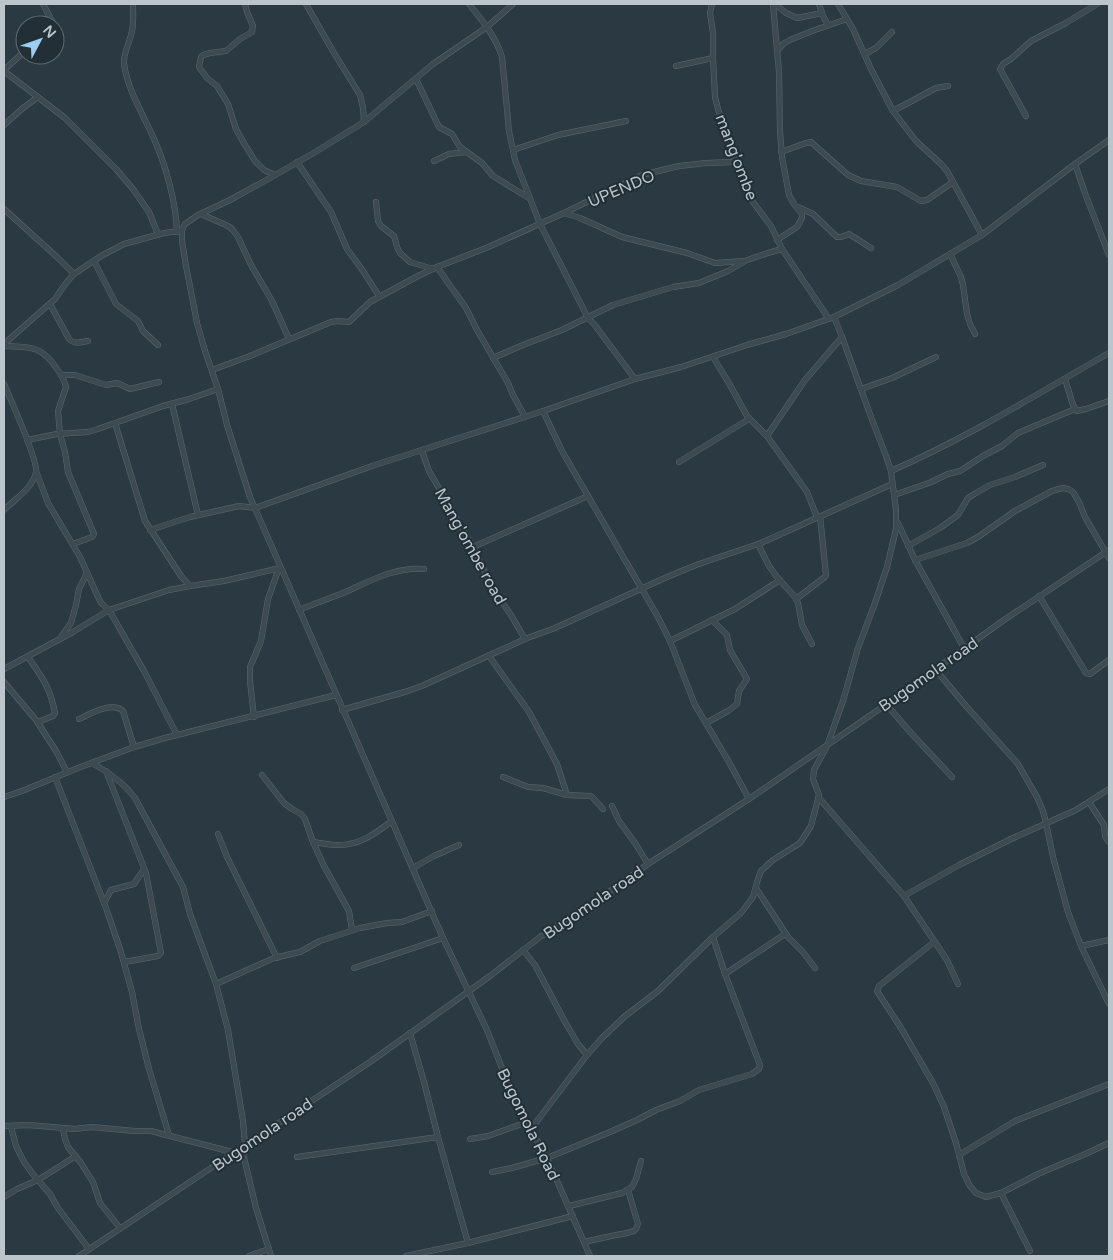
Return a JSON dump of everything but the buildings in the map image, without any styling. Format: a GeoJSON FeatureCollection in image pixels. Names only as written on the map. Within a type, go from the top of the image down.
{"type":"FeatureCollection","features":[{"type":"Feature","properties":{"kind":"street","name":"Bugomola Road"},"geometry":{"type":"LineString","coordinates":[[133,4],[133,26],[124,56],[126,73],[134,98],[162,160],[180,231],[194,307],[205,351],[250,497],[443,938],[469,991],[509,1086],[547,1158],[590,1256]]}},
{"type":"Feature","properties":{"kind":"street"},"geometry":{"type":"LineString","coordinates":[[245,4],[253,26],[252,32],[226,51],[203,55],[199,66],[228,104],[236,129],[255,161],[264,170],[275,175]]}},
{"type":"Feature","properties":{"kind":"street"},"geometry":{"type":"LineString","coordinates":[[306,4],[360,95],[364,122]]}},
{"type":"Feature","properties":{"kind":"street"},"geometry":{"type":"LineString","coordinates":[[469,4],[487,27],[499,47],[502,57],[509,131],[515,160],[540,224],[588,318],[635,379]]}},
{"type":"Feature","properties":{"kind":"street"},"geometry":{"type":"LineString","coordinates":[[4,345],[55,299],[74,274],[118,247],[158,234],[180,231],[186,224],[201,214],[275,175],[364,122],[433,64],[487,27],[513,4]]}},
{"type":"Feature","properties":{"kind":"street","name":"mang'ombe"},"geometry":{"type":"LineString","coordinates":[[712,4],[710,13],[713,33],[712,58],[716,103],[735,162],[750,198],[771,226],[782,249],[831,318],[842,337],[891,471],[896,519]]}},
{"type":"Feature","properties":{"kind":"street"},"geometry":{"type":"LineString","coordinates":[[774,4],[797,18],[822,12]]}},
{"type":"Feature","properties":{"kind":"street"},"geometry":{"type":"LineString","coordinates":[[774,4],[782,152],[789,195],[802,214],[802,219],[797,227],[778,240]]}},
{"type":"Feature","properties":{"kind":"street"},"geometry":{"type":"LineString","coordinates":[[820,4],[828,25]]}},
{"type":"Feature","properties":{"kind":"street"},"geometry":{"type":"LineString","coordinates":[[838,4],[857,36],[871,69],[893,111],[916,142],[941,164],[982,235]]}},
{"type":"Feature","properties":{"kind":"street"},"geometry":{"type":"LineString","coordinates":[[1026,116],[1000,69],[1003,64],[1031,41],[1097,4]]}},
{"type":"Feature","properties":{"kind":"street"},"geometry":{"type":"LineString","coordinates":[[778,51],[783,44],[790,40],[847,19]]}},
{"type":"Feature","properties":{"kind":"street"},"geometry":{"type":"LineString","coordinates":[[864,54],[876,48],[892,32]]}},
{"type":"Feature","properties":{"kind":"street"},"geometry":{"type":"LineString","coordinates":[[676,66],[712,58]]}},
{"type":"Feature","properties":{"kind":"street"},"geometry":{"type":"LineString","coordinates":[[15,60],[4,70],[65,118],[121,174],[149,212],[158,234]]}},
{"type":"Feature","properties":{"kind":"street"},"geometry":{"type":"LineString","coordinates":[[416,79],[438,126],[450,133],[460,147],[484,164],[492,176],[530,198]]}},
{"type":"Feature","properties":{"kind":"street"},"geometry":{"type":"LineString","coordinates":[[893,111],[936,88],[948,86]]}},
{"type":"Feature","properties":{"kind":"street"},"geometry":{"type":"LineString","coordinates":[[4,125],[38,97]]}},
{"type":"Feature","properties":{"kind":"street"},"geometry":{"type":"LineString","coordinates":[[513,150],[558,135],[626,121]]}},
{"type":"Feature","properties":{"kind":"street"},"geometry":{"type":"LineString","coordinates":[[150,530],[198,515],[239,506],[255,508],[372,466],[525,417],[635,379],[681,367],[831,318],[898,285],[982,235],[1109,140]]}},
{"type":"Feature","properties":{"kind":"street"},"geometry":{"type":"LineString","coordinates":[[782,152],[806,142],[811,142],[848,176],[861,181],[900,189],[923,201],[953,182]]}},
{"type":"Feature","properties":{"kind":"street"},"geometry":{"type":"LineString","coordinates":[[434,161],[449,154],[468,152]]}},
{"type":"Feature","properties":{"kind":"street"},"geometry":{"type":"LineString","coordinates":[[297,162],[332,214],[348,250],[379,296]]}},
{"type":"Feature","properties":{"kind":"street","name":"UPENDO"},"geometry":{"type":"LineString","coordinates":[[212,370],[331,322],[349,322],[366,304],[379,296],[435,268],[540,224],[642,175],[679,166],[735,162]]}},
{"type":"Feature","properties":{"kind":"street"},"geometry":{"type":"LineString","coordinates":[[1075,164],[1109,255]]}},
{"type":"Feature","properties":{"kind":"street"},"geometry":{"type":"LineString","coordinates":[[376,202],[378,221],[381,226],[394,236],[400,253],[410,262],[435,268],[466,308],[525,417]]}},
{"type":"Feature","properties":{"kind":"street"},"geometry":{"type":"LineString","coordinates":[[795,206],[813,214],[837,237],[841,238],[849,234],[871,248]]}},
{"type":"Feature","properties":{"kind":"street"},"geometry":{"type":"LineString","coordinates":[[4,209],[74,274]]}},
{"type":"Feature","properties":{"kind":"street"},"geometry":{"type":"LineString","coordinates":[[564,213],[622,237],[687,253],[715,263],[747,260]]}},
{"type":"Feature","properties":{"kind":"street"},"geometry":{"type":"LineString","coordinates":[[201,214],[233,230],[272,301],[289,339]]}},
{"type":"Feature","properties":{"kind":"street"},"geometry":{"type":"LineString","coordinates":[[493,358],[523,344],[562,330],[608,307],[673,287],[703,282],[747,260],[782,249]]}},
{"type":"Feature","properties":{"kind":"street"},"geometry":{"type":"LineString","coordinates":[[950,254],[961,277],[967,314],[975,334]]}},
{"type":"Feature","properties":{"kind":"street"},"geometry":{"type":"LineString","coordinates":[[94,261],[114,302],[138,321],[143,331],[158,345]]}},
{"type":"Feature","properties":{"kind":"street"},"geometry":{"type":"LineString","coordinates":[[50,304],[69,340],[76,343],[88,341]]}},
{"type":"Feature","properties":{"kind":"street"},"geometry":{"type":"LineString","coordinates":[[767,436],[805,380],[842,337]]}},
{"type":"Feature","properties":{"kind":"street"},"geometry":{"type":"LineString","coordinates":[[4,345],[27,347],[41,351],[52,362],[61,375],[66,387],[58,412],[60,434],[66,452],[68,472],[94,534],[92,537],[73,544]]}},
{"type":"Feature","properties":{"kind":"street"},"geometry":{"type":"LineString","coordinates":[[891,471],[929,454],[991,421],[1109,353]]}},
{"type":"Feature","properties":{"kind":"street"},"geometry":{"type":"LineString","coordinates":[[713,357],[749,419],[767,436],[808,492],[818,516],[825,578],[796,599]]}},
{"type":"Feature","properties":{"kind":"street"},"geometry":{"type":"LineString","coordinates":[[861,389],[892,378],[936,357]]}},
{"type":"Feature","properties":{"kind":"street"},"geometry":{"type":"LineString","coordinates":[[61,375],[75,375],[106,385],[118,383],[130,390],[159,382]]}},
{"type":"Feature","properties":{"kind":"street"},"geometry":{"type":"LineString","coordinates":[[1065,378],[1075,409]]}},
{"type":"Feature","properties":{"kind":"street"},"geometry":{"type":"LineString","coordinates":[[4,384],[27,440],[48,503],[73,544],[99,598],[109,610],[144,671],[177,735]]}},
{"type":"Feature","properties":{"kind":"street"},"geometry":{"type":"LineString","coordinates":[[27,440],[60,434],[88,432],[218,389]]}},
{"type":"Feature","properties":{"kind":"street"},"geometry":{"type":"LineString","coordinates":[[894,495],[960,471],[1002,446],[1018,433],[1075,409],[1079,411],[1109,401]]}},
{"type":"Feature","properties":{"kind":"street"},"geometry":{"type":"LineString","coordinates":[[172,404],[198,515]]}},
{"type":"Feature","properties":{"kind":"street"},"geometry":{"type":"LineString","coordinates":[[543,411],[562,451],[670,641],[695,705],[749,799]]}},
{"type":"Feature","properties":{"kind":"street"},"geometry":{"type":"LineString","coordinates":[[679,462],[749,419]]}},
{"type":"Feature","properties":{"kind":"street"},"geometry":{"type":"LineString","coordinates":[[115,423],[145,521],[181,576],[190,586]]}},
{"type":"Feature","properties":{"kind":"street","name":"Mang'ombe road"},"geometry":{"type":"LineString","coordinates":[[422,451],[429,471],[473,547],[494,591],[511,615],[524,639]]}},
{"type":"Feature","properties":{"kind":"street"},"geometry":{"type":"LineString","coordinates":[[908,546],[940,528],[958,515],[968,498],[976,492],[1043,465]]}},
{"type":"Feature","properties":{"kind":"street"},"geometry":{"type":"LineString","coordinates":[[4,510],[31,483],[36,471]]}},
{"type":"Feature","properties":{"kind":"street"},"geometry":{"type":"LineString","coordinates":[[342,710],[408,691],[696,565],[758,544],[892,484]]}},
{"type":"Feature","properties":{"kind":"street"},"geometry":{"type":"LineString","coordinates":[[915,560],[967,543],[1015,511],[1048,493],[1062,488],[1073,492],[1086,517],[1108,551],[1109,558]]}},
{"type":"Feature","properties":{"kind":"street"},"geometry":{"type":"LineString","coordinates":[[473,547],[588,496]]}},
{"type":"Feature","properties":{"kind":"street"},"geometry":{"type":"LineString","coordinates":[[896,519],[915,560],[964,648]]}},
{"type":"Feature","properties":{"kind":"street"},"geometry":{"type":"LineString","coordinates":[[531,1129],[587,1055],[614,1026],[658,990],[745,909],[753,897],[763,869],[804,839],[811,826],[819,798],[813,779],[815,766],[827,746],[843,701],[858,648],[887,567],[895,539],[896,519]]}},
{"type":"Feature","properties":{"kind":"street"},"geometry":{"type":"LineString","coordinates":[[758,544],[769,566],[796,599],[802,625],[812,644]]}},
{"type":"Feature","properties":{"kind":"street","name":"Bugomola road"},"geometry":{"type":"LineString","coordinates":[[79,1256],[370,1062],[540,937],[827,746],[964,648],[1108,551]]}},
{"type":"Feature","properties":{"kind":"street"},"geometry":{"type":"LineString","coordinates":[[4,669],[109,610],[154,595],[190,586],[224,581],[280,568]]}},
{"type":"Feature","properties":{"kind":"street"},"geometry":{"type":"LineString","coordinates":[[254,716],[250,667],[261,641],[268,599],[280,568]]}},
{"type":"Feature","properties":{"kind":"street"},"geometry":{"type":"LineString","coordinates":[[299,610],[396,572],[417,568],[424,569]]}},
{"type":"Feature","properties":{"kind":"street"},"geometry":{"type":"LineString","coordinates":[[59,639],[71,623],[79,589],[88,573]]}},
{"type":"Feature","properties":{"kind":"street"},"geometry":{"type":"LineString","coordinates":[[670,641],[735,609],[780,580]]}},
{"type":"Feature","properties":{"kind":"street"},"geometry":{"type":"LineString","coordinates":[[1039,596],[1086,673],[1090,674],[1109,660]]}},
{"type":"Feature","properties":{"kind":"street"},"geometry":{"type":"LineString","coordinates":[[706,723],[737,704],[739,691],[747,678],[730,650],[727,635],[712,620]]}},
{"type":"Feature","properties":{"kind":"street"},"geometry":{"type":"LineString","coordinates":[[488,656],[520,698],[538,728],[557,764],[566,795]]}},
{"type":"Feature","properties":{"kind":"street"},"geometry":{"type":"LineString","coordinates":[[28,657],[47,685],[55,713],[53,716],[38,722]]}},
{"type":"Feature","properties":{"kind":"street"},"geometry":{"type":"LineString","coordinates":[[935,669],[1018,764],[1037,797],[1043,811],[1058,880],[1068,912],[1081,946],[1109,1004]]}},
{"type":"Feature","properties":{"kind":"street"},"geometry":{"type":"LineString","coordinates":[[4,682],[38,722],[67,772]]}},
{"type":"Feature","properties":{"kind":"street"},"geometry":{"type":"LineString","coordinates":[[4,797],[134,748],[177,735],[336,695]]}},
{"type":"Feature","properties":{"kind":"street"},"geometry":{"type":"LineString","coordinates":[[886,704],[952,777]]}},
{"type":"Feature","properties":{"kind":"street"},"geometry":{"type":"LineString","coordinates":[[79,719],[100,709],[121,708],[134,748]]}},
{"type":"Feature","properties":{"kind":"street"},"geometry":{"type":"LineString","coordinates":[[92,763],[127,788],[135,798],[180,882],[185,895],[190,914],[216,984],[228,1030],[243,1121],[243,1147],[256,1208],[271,1256]]}},
{"type":"Feature","properties":{"kind":"street"},"geometry":{"type":"LineString","coordinates":[[105,771],[144,869],[161,953],[158,956],[124,962]]}},
{"type":"Feature","properties":{"kind":"street"},"geometry":{"type":"LineString","coordinates":[[262,775],[284,803],[304,816],[313,842],[337,891],[348,908],[352,930]]}},
{"type":"Feature","properties":{"kind":"street"},"geometry":{"type":"LineString","coordinates":[[55,778],[104,903],[124,962],[149,1069],[169,1135]]}},
{"type":"Feature","properties":{"kind":"street"},"geometry":{"type":"LineString","coordinates":[[504,778],[528,787],[545,788],[566,795],[590,796],[603,809]]}},
{"type":"Feature","properties":{"kind":"street"},"geometry":{"type":"LineString","coordinates":[[904,896],[959,865],[1076,810],[1109,789]]}},
{"type":"Feature","properties":{"kind":"street"},"geometry":{"type":"LineString","coordinates":[[819,798],[904,896],[952,969],[958,984]]}},
{"type":"Feature","properties":{"kind":"street"},"geometry":{"type":"LineString","coordinates":[[1089,802],[1104,825],[1105,836],[1109,842]]}},
{"type":"Feature","properties":{"kind":"street"},"geometry":{"type":"LineString","coordinates":[[612,806],[619,821],[648,864]]}},
{"type":"Feature","properties":{"kind":"street"},"geometry":{"type":"LineString","coordinates":[[313,842],[337,845],[351,844],[370,836],[392,821]]}},
{"type":"Feature","properties":{"kind":"street"},"geometry":{"type":"LineString","coordinates":[[218,834],[227,857],[277,958]]}},
{"type":"Feature","properties":{"kind":"street"},"geometry":{"type":"LineString","coordinates":[[413,868],[459,845]]}},
{"type":"Feature","properties":{"kind":"street"},"geometry":{"type":"LineString","coordinates":[[104,903],[111,890],[134,884],[144,869]]}},
{"type":"Feature","properties":{"kind":"street"},"geometry":{"type":"LineString","coordinates":[[756,888],[785,934],[806,955],[815,968]]}},
{"type":"Feature","properties":{"kind":"street"},"geometry":{"type":"LineString","coordinates":[[216,984],[277,958],[300,952],[320,941],[352,930],[386,923],[402,922],[432,911]]}},
{"type":"Feature","properties":{"kind":"street"},"geometry":{"type":"LineString","coordinates":[[725,974],[785,934]]}},
{"type":"Feature","properties":{"kind":"street"},"geometry":{"type":"LineString","coordinates":[[492,1172],[547,1158],[680,1101],[699,1090],[759,1070],[760,1065],[725,974],[714,937]]}},
{"type":"Feature","properties":{"kind":"street"},"geometry":{"type":"LineString","coordinates":[[354,968],[443,938]]}},
{"type":"Feature","properties":{"kind":"street"},"geometry":{"type":"LineString","coordinates":[[1081,946],[1109,940]]}},
{"type":"Feature","properties":{"kind":"street"},"geometry":{"type":"LineString","coordinates":[[934,942],[879,986],[877,991],[934,1085],[944,1107],[964,1174],[976,1193],[986,1197],[1001,1194],[1038,1174],[1109,1143]]}},
{"type":"Feature","properties":{"kind":"street"},"geometry":{"type":"LineString","coordinates":[[523,950],[535,965],[564,1020],[587,1055]]}},
{"type":"Feature","properties":{"kind":"street"},"geometry":{"type":"LineString","coordinates":[[410,1033],[468,1243]]}},
{"type":"Feature","properties":{"kind":"street"},"geometry":{"type":"LineString","coordinates":[[959,1155],[1015,1121],[1109,1084]]}},
{"type":"Feature","properties":{"kind":"street"},"geometry":{"type":"LineString","coordinates":[[470,1139],[488,1136],[528,1122]]}},
{"type":"Feature","properties":{"kind":"street"},"geometry":{"type":"LineString","coordinates":[[4,1126],[63,1129],[104,1127],[151,1131],[236,1153]]}},
{"type":"Feature","properties":{"kind":"street"},"geometry":{"type":"LineString","coordinates":[[11,1126],[19,1153],[27,1167],[50,1194],[58,1208],[89,1249]]}},
{"type":"Feature","properties":{"kind":"street"},"geometry":{"type":"LineString","coordinates":[[63,1129],[68,1147],[82,1163],[95,1186],[100,1203],[120,1228]]}},
{"type":"Feature","properties":{"kind":"street"},"geometry":{"type":"LineString","coordinates":[[297,1157],[438,1137]]}},
{"type":"Feature","properties":{"kind":"street"},"geometry":{"type":"LineString","coordinates":[[4,1197],[38,1180],[76,1156]]}},
{"type":"Feature","properties":{"kind":"street"},"geometry":{"type":"LineString","coordinates":[[569,1206],[628,1190],[635,1182],[642,1161]]}},
{"type":"Feature","properties":{"kind":"street"},"geometry":{"type":"LineString","coordinates":[[584,1242],[627,1233],[636,1229],[638,1224],[628,1190]]}},
{"type":"Feature","properties":{"kind":"street"},"geometry":{"type":"LineString","coordinates":[[1001,1194],[1030,1251]]}},
{"type":"Feature","properties":{"kind":"street"},"geometry":{"type":"LineString","coordinates":[[406,1256],[418,1255],[573,1216]]}},
{"type":"Feature","properties":{"kind":"street"},"geometry":{"type":"LineString","coordinates":[[249,1256],[269,1248]]}}]}
